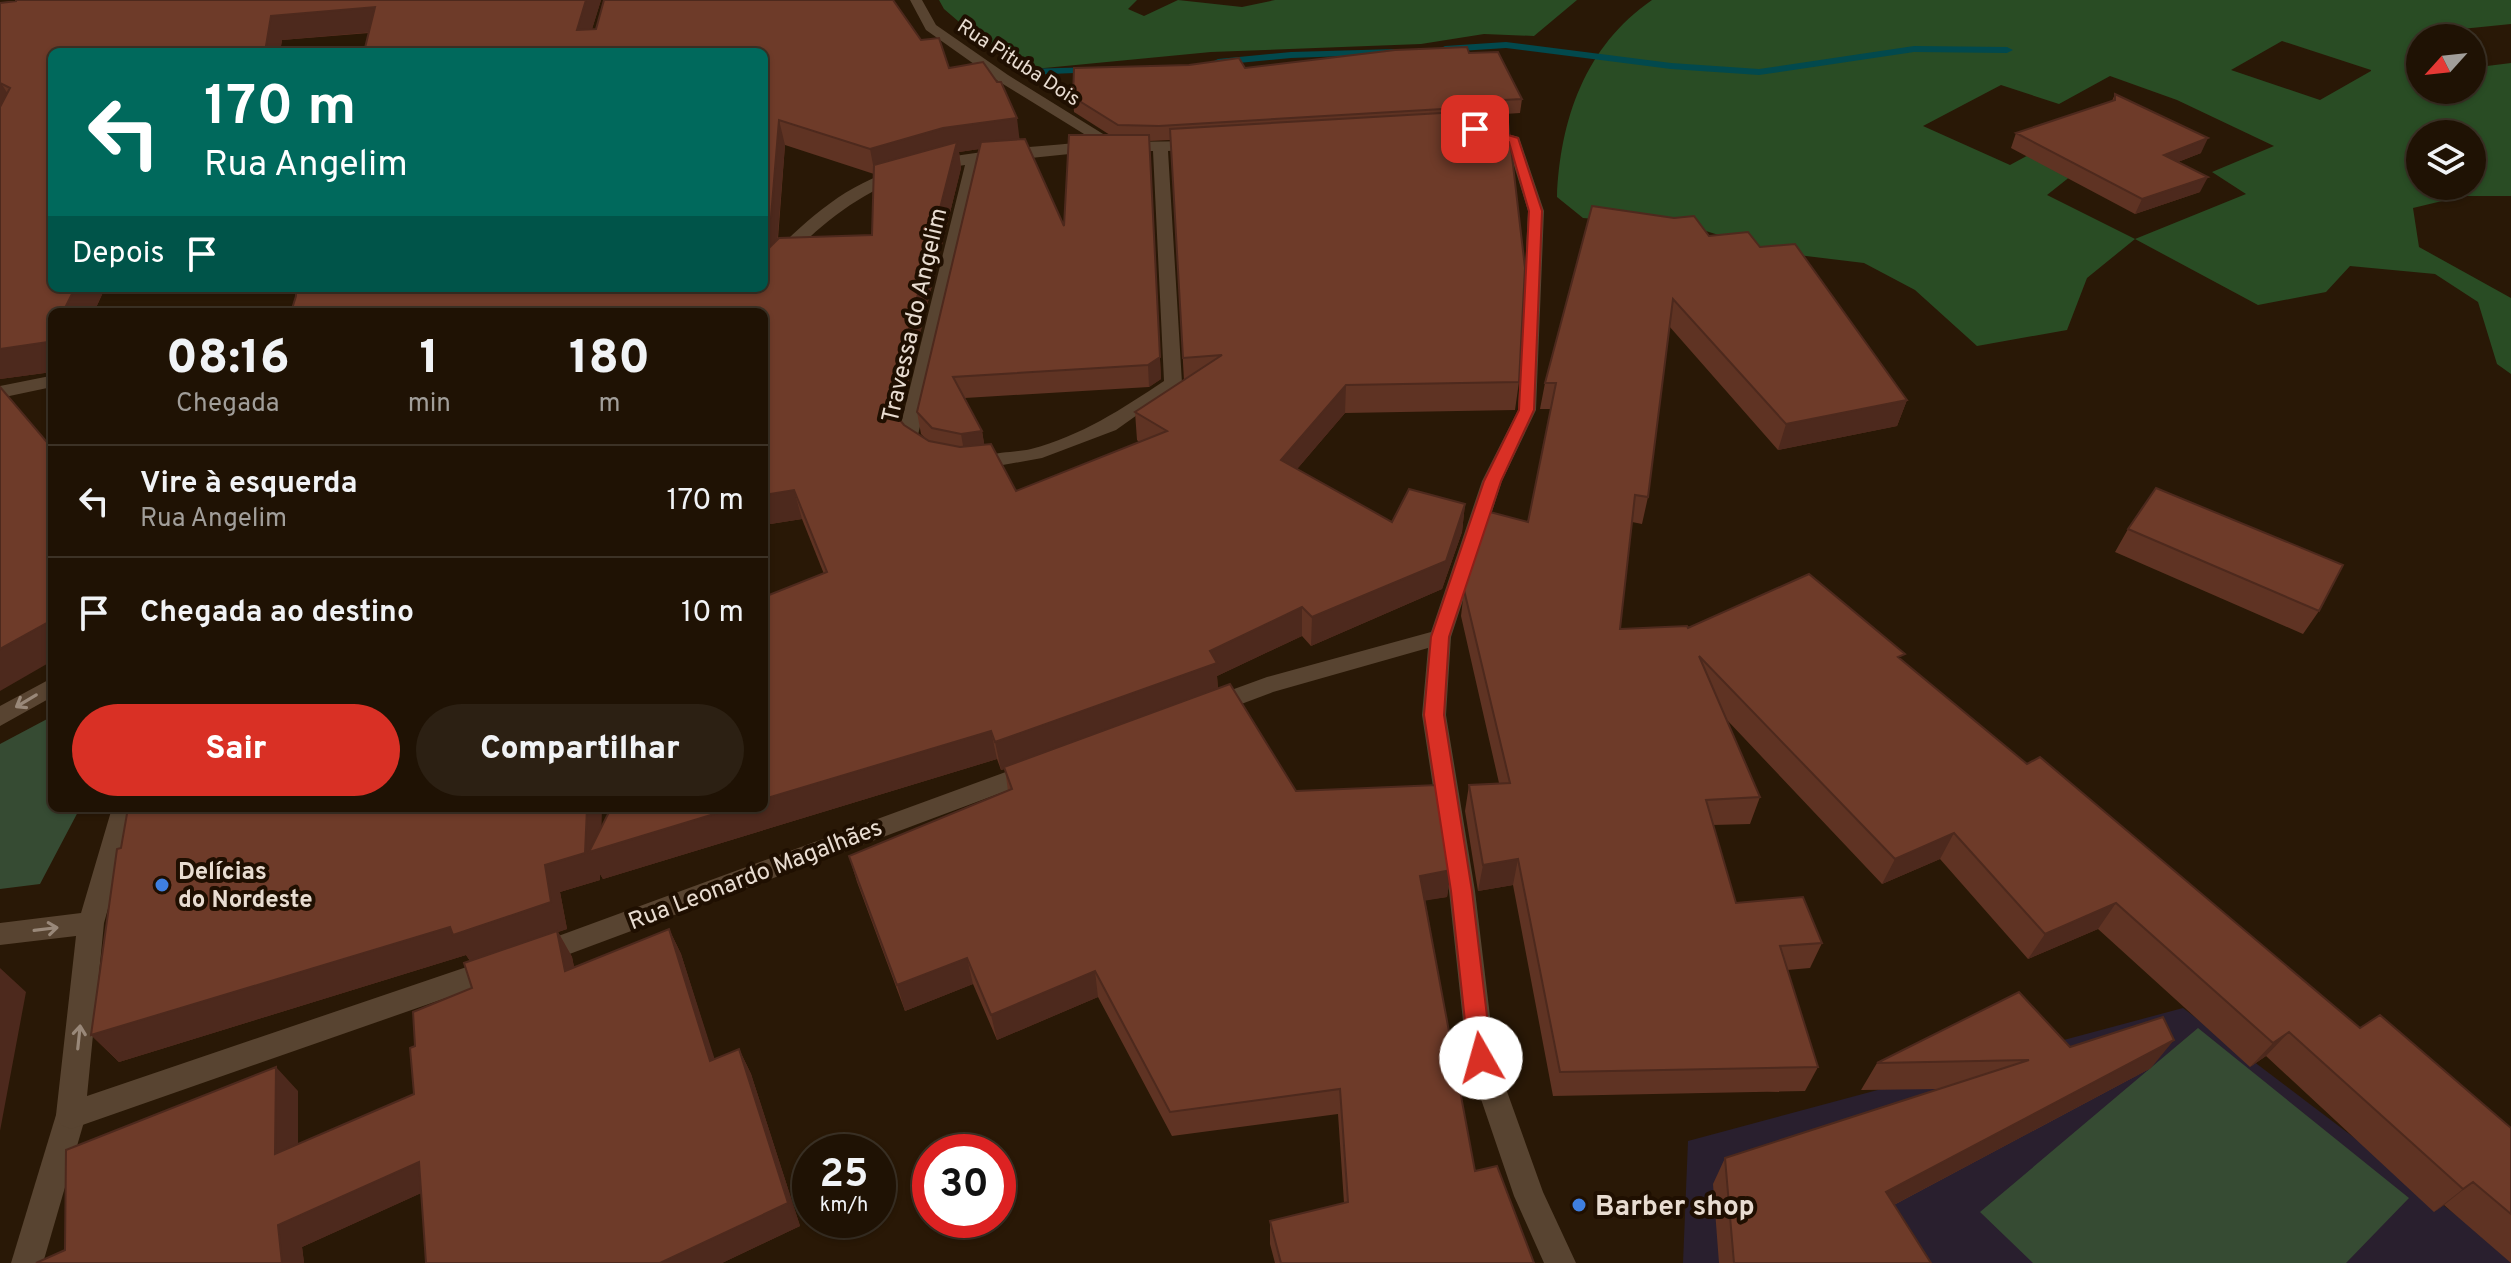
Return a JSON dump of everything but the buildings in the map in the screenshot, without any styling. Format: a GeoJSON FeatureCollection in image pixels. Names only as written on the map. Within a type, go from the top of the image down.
{"type":"FeatureCollection","features":[{"type":"Feature","properties":{"kind":"street","name":"Rua Pituba Dois"},"geometry":{"type":"LineString","coordinates":[[916,0],[931,27],[1003,78],[1113,146]]}},
{"type":"Feature","properties":{"kind":"street"},"geometry":{"type":"LineString","coordinates":[[1460,130],[1475,129],[1514,140],[1536,211],[1527,410],[1492,481],[1440,637],[1434,715],[1462,891],[1481,1058],[1529,1196],[1560,1263]]}},
{"type":"Feature","properties":{"kind":"street"},"geometry":{"type":"LineString","coordinates":[[768,270],[816,219],[877,182],[919,167],[974,158],[1113,146],[1160,148],[1215,144]]}},
{"type":"Feature","properties":{"kind":"street","name":"Travessa do Angelim"},"geometry":{"type":"LineString","coordinates":[[974,158],[908,436],[928,457],[965,466],[1035,454],[1109,426],[1173,383],[1160,148]]}},
{"type":"Feature","properties":{"kind":"street"},"geometry":{"type":"LineString","coordinates":[[0,392],[48,382]]}},
{"type":"Feature","properties":{"kind":"street"},"geometry":{"type":"LineString","coordinates":[[1193,712],[1267,685],[1440,637]]}},
{"type":"Feature","properties":{"kind":"street"},"geometry":{"type":"LineString","coordinates":[[0,717],[48,688]]}},
{"type":"Feature","properties":{"kind":"street","name":"Rua Leonardo Magalhães"},"geometry":{"type":"LineString","coordinates":[[71,1115],[565,945],[1060,761]]}},
{"type":"Feature","properties":{"kind":"street"},"geometry":{"type":"LineString","coordinates":[[27,1263],[71,1115],[91,923],[123,812]]}},
{"type":"Feature","properties":{"kind":"street"},"geometry":{"type":"LineString","coordinates":[[0,934],[91,923]]}},
{"type":"Feature","properties":{"kind":"shaded area"},"geometry":{"type":"Polygon","coordinates":[[[2183,1008],[2497,1246],[2511,1257],[2511,1263],[1683,1263],[1688,1141],[2183,1008]]]}},
{"type":"Feature","properties":{"kind":"green space"},"geometry":{"type":"Polygon","coordinates":[[[939,0],[1137,0],[1128,9],[1144,16],[1178,0],[1242,7],[1275,0],[1577,0],[1534,36],[1484,34],[1421,44],[1211,52],[1034,69],[986,45],[944,9],[939,0]]]}},
{"type":"Feature","properties":{"kind":"green space"},"geometry":{"type":"Polygon","coordinates":[[[1652,0],[2511,0],[2511,24],[2486,27],[2486,24],[2406,24],[2406,104],[2486,104],[2486,66],[2511,63],[2511,196],[2486,196],[2486,120],[2406,120],[2406,200],[2446,200],[2413,208],[2419,247],[2511,298],[2511,374],[2497,364],[2478,302],[2435,274],[2350,266],[2326,292],[2258,305],[2135,239],[2087,278],[2067,330],[1977,346],[1915,290],[1864,263],[1773,252],[1693,227],[1583,218],[1557,197],[1559,168],[1580,87],[1609,39],[1652,0]],[[2282,41],[2231,70],[2320,100],[2371,70],[2282,41]],[[2110,76],[2059,104],[2001,85],[1923,126],[2010,165],[2043,147],[2081,168],[2047,195],[2135,239],[2246,194],[2212,172],[2274,146],[2177,100],[2110,76]]]}},
{"type":"Feature","properties":{"kind":"green space"},"geometry":{"type":"Polygon","coordinates":[[[48,719],[48,812],[78,812],[40,884],[0,889],[0,744],[48,719]]]}},
{"type":"Feature","properties":{"kind":"green space"},"geometry":{"type":"Polygon","coordinates":[[[2198,1028],[2409,1198],[2346,1263],[2033,1263],[1980,1212],[2198,1028]]]}},
{"type":"Feature","properties":{"kind":"waterway"},"geometry":{"type":"LineString","coordinates":[[1445,49],[1506,45],[1671,66],[1759,72],[1914,49],[2007,50]]}},
{"type":"Feature","properties":{"kind":"waterway"},"geometry":{"type":"LineString","coordinates":[[1218,62],[1291,55],[1396,52]]}},
{"type":"Feature","properties":{"kind":"waterway"},"geometry":{"type":"LineString","coordinates":[[1025,72],[1096,70]]}},
{"type":"Feature","properties":{"kind":"place","name":"Delícias do Nordeste"},"geometry":{"type":"Point","coordinates":[162,885]}},
{"type":"Feature","properties":{"kind":"place","name":"Barber shop"},"geometry":{"type":"Point","coordinates":[1579,1205]}},
{"type":"Feature","properties":{"kind":"route"},"geometry":{"type":"LineString","coordinates":[[1475,129],[1514,140],[1536,211],[1527,410],[1492,481],[1440,637],[1434,715],[1462,891],[1481,1058]]}}]}
